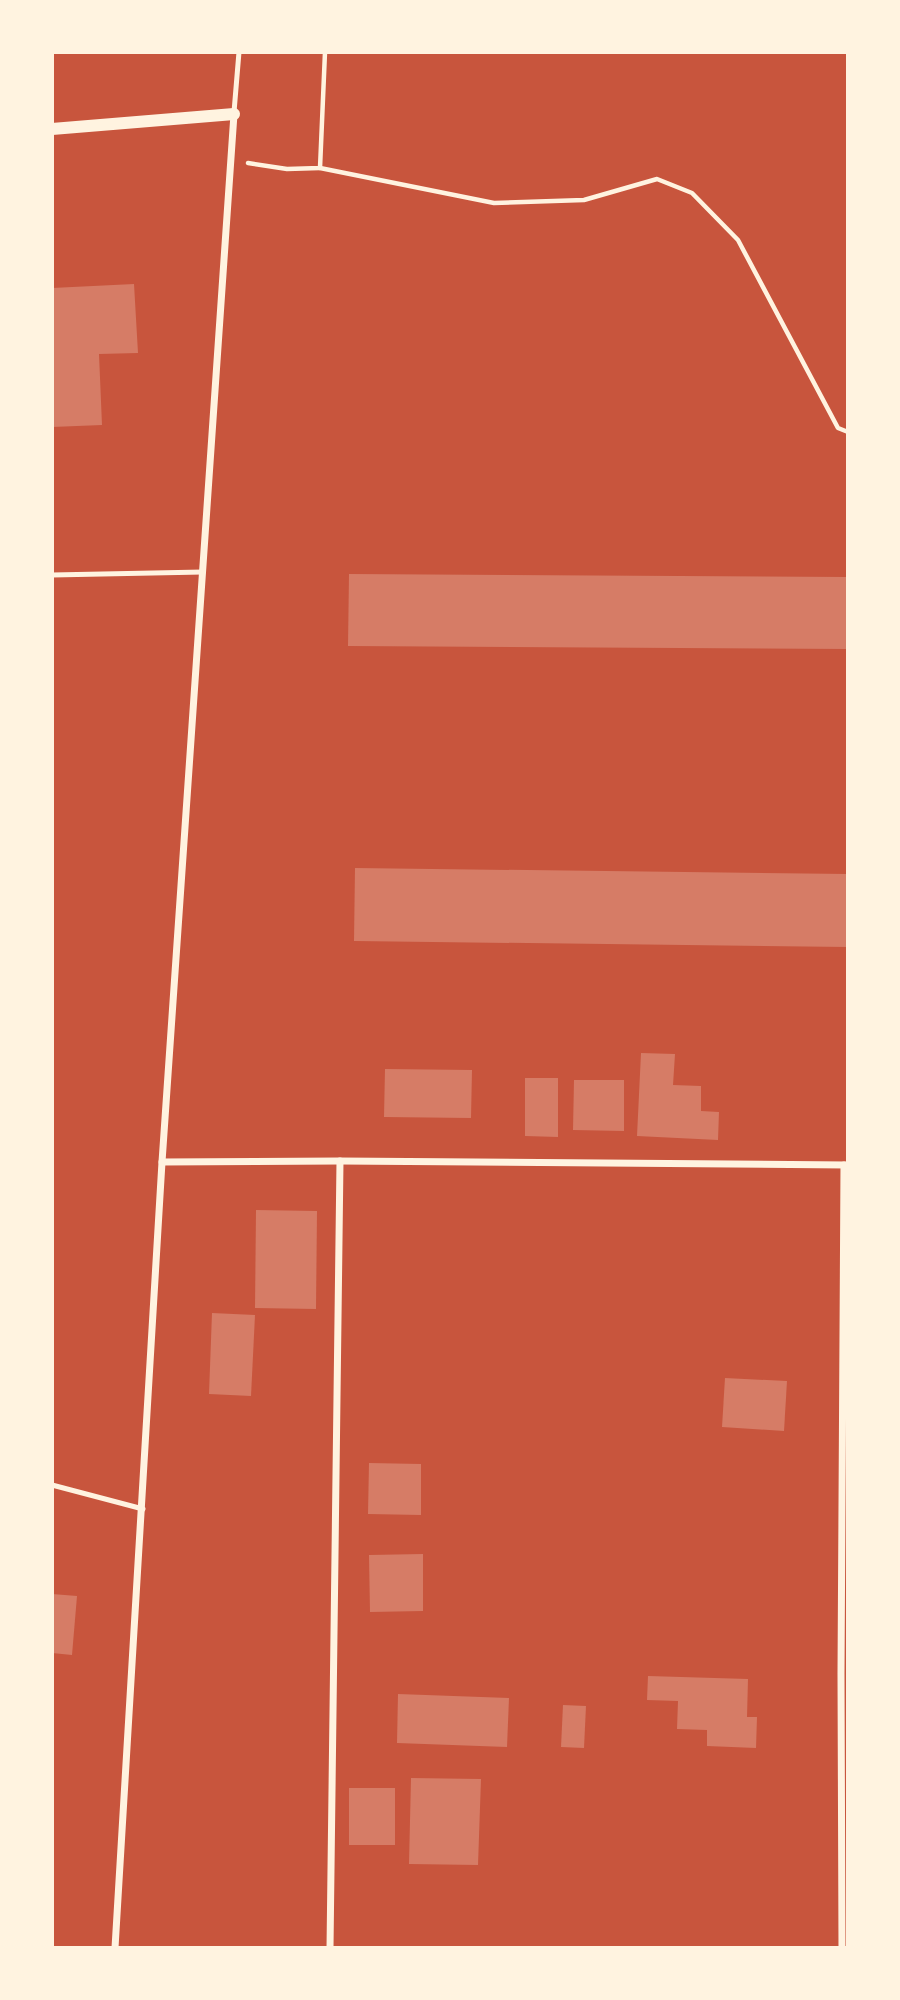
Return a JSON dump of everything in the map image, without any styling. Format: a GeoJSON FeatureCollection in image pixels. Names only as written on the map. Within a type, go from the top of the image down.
{"type":"FeatureCollection","features":[{"type":"Feature","properties":{"kind":"street"},"geometry":{"type":"LineString","coordinates":[[52,129],[234,114],[162,1162],[115,1948]]}},
{"type":"Feature","properties":{"kind":"street"},"geometry":{"type":"LineString","coordinates":[[330,1948],[340,1161]]}},
{"type":"Feature","properties":{"kind":"street"},"geometry":{"type":"LineString","coordinates":[[162,1162],[846,1165],[842,1948]]}},
{"type":"Feature","properties":{"kind":"lane"},"geometry":{"type":"LineString","coordinates":[[234,114],[239,52]]}},
{"type":"Feature","properties":{"kind":"lane"},"geometry":{"type":"LineString","coordinates":[[52,575],[203,572]]}},
{"type":"Feature","properties":{"kind":"lane"},"geometry":{"type":"LineString","coordinates":[[52,1485],[143,1509]]}},
{"type":"Feature","properties":{"kind":"path"},"geometry":{"type":"LineString","coordinates":[[320,168],[326,52]]}},
{"type":"Feature","properties":{"kind":"path"},"geometry":{"type":"LineString","coordinates":[[230,160],[287,169],[320,168],[494,203],[584,200],[657,179],[692,193],[738,240],[838,428],[848,432]]}},
{"type":"Feature","properties":{"kind":"building"},"geometry":{"type":"Polygon","coordinates":[[[134,284],[138,353],[99,354],[102,425],[52,427],[52,288],[134,284]]]}},
{"type":"Feature","properties":{"kind":"building"},"geometry":{"type":"Polygon","coordinates":[[[349,574],[848,577],[848,649],[348,646],[349,574]]]}},
{"type":"Feature","properties":{"kind":"building"},"geometry":{"type":"Polygon","coordinates":[[[355,868],[848,874],[848,947],[354,941],[355,868]]]}},
{"type":"Feature","properties":{"kind":"building"},"geometry":{"type":"Polygon","coordinates":[[[641,1053],[675,1054],[673,1085],[701,1086],[701,1111],[719,1112],[718,1140],[637,1136],[641,1053]]]}},
{"type":"Feature","properties":{"kind":"building"},"geometry":{"type":"Polygon","coordinates":[[[385,1069],[472,1070],[471,1118],[384,1117],[385,1069]]]}},
{"type":"Feature","properties":{"kind":"building"},"geometry":{"type":"Polygon","coordinates":[[[525,1078],[558,1078],[558,1137],[525,1136],[525,1078]]]}},
{"type":"Feature","properties":{"kind":"building"},"geometry":{"type":"Polygon","coordinates":[[[574,1080],[624,1080],[624,1131],[573,1130],[574,1080]]]}},
{"type":"Feature","properties":{"kind":"building"},"geometry":{"type":"Polygon","coordinates":[[[256,1210],[317,1211],[316,1309],[255,1308],[256,1210]]]}},
{"type":"Feature","properties":{"kind":"building"},"geometry":{"type":"Polygon","coordinates":[[[212,1313],[255,1315],[251,1396],[209,1394],[212,1313]]]}},
{"type":"Feature","properties":{"kind":"building"},"geometry":{"type":"Polygon","coordinates":[[[725,1378],[787,1381],[784,1431],[722,1427],[725,1378]]]}},
{"type":"Feature","properties":{"kind":"building"},"geometry":{"type":"Polygon","coordinates":[[[369,1463],[421,1464],[421,1515],[368,1514],[369,1463]]]}},
{"type":"Feature","properties":{"kind":"building"},"geometry":{"type":"Polygon","coordinates":[[[423,1554],[423,1611],[370,1612],[369,1555],[423,1554]]]}},
{"type":"Feature","properties":{"kind":"building"},"geometry":{"type":"Polygon","coordinates":[[[52,1594],[77,1596],[72,1655],[52,1653],[52,1594]]]}},
{"type":"Feature","properties":{"kind":"building"},"geometry":{"type":"Polygon","coordinates":[[[648,1676],[748,1679],[747,1717],[757,1717],[756,1748],[707,1746],[707,1730],[677,1729],[678,1701],[647,1700],[648,1676]]]}},
{"type":"Feature","properties":{"kind":"building"},"geometry":{"type":"Polygon","coordinates":[[[398,1694],[509,1698],[507,1747],[397,1743],[398,1694]]]}},
{"type":"Feature","properties":{"kind":"building"},"geometry":{"type":"Polygon","coordinates":[[[563,1705],[586,1706],[584,1748],[561,1747],[563,1705]]]}},
{"type":"Feature","properties":{"kind":"building"},"geometry":{"type":"Polygon","coordinates":[[[411,1778],[481,1779],[478,1865],[409,1864],[411,1778]]]}},
{"type":"Feature","properties":{"kind":"building"},"geometry":{"type":"Polygon","coordinates":[[[349,1788],[395,1788],[395,1845],[349,1845],[349,1788]]]}}]}
